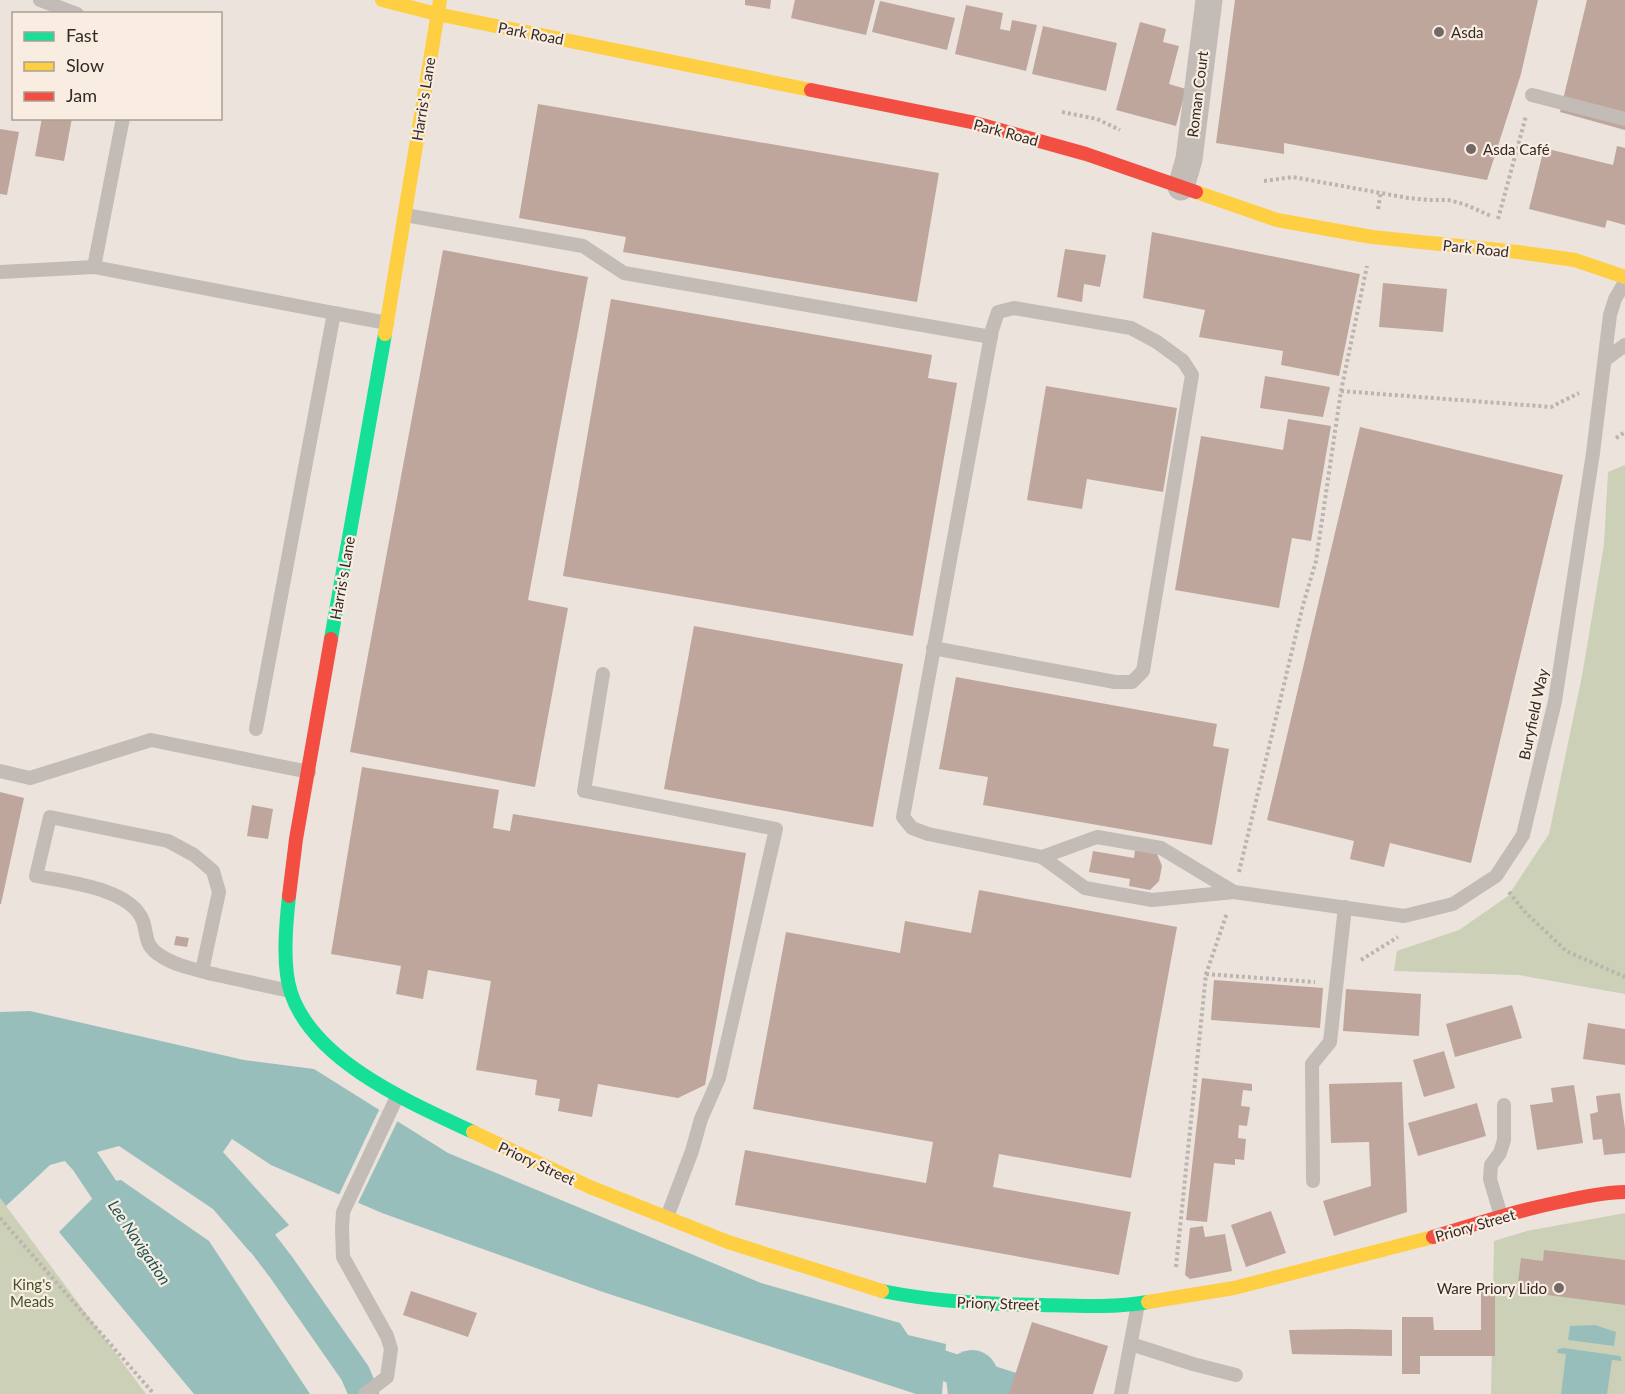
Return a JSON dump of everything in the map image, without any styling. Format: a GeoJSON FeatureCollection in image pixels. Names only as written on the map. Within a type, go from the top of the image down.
{"type":"FeatureCollection","features":[{"type":"Feature","properties":{"kind":"street","name":"Park Road"},"geometry":{"type":"LineString","coordinates":[[382,0],[437,15],[971,122],[1086,154],[1277,220],[1372,237],[1575,260],[1625,277]]}},
{"type":"Feature","properties":{"kind":"street","name":"Harris's Lane"},"geometry":{"type":"LineString","coordinates":[[397,1097],[354,1068],[326,1045],[301,1017],[290,991],[286,967],[288,908],[296,839],[387,323],[440,0]]}},
{"type":"Feature","properties":{"kind":"street","name":"Roman Court"},"geometry":{"type":"LineString","coordinates":[[1181,187],[1189,159],[1209,0]]}},
{"type":"Feature","properties":{"kind":"street","name":"Priory Street"},"geometry":{"type":"LineString","coordinates":[[397,1097],[590,1187],[729,1242],[804,1269],[870,1289],[922,1299],[990,1304],[1138,1304],[1234,1288],[1410,1244],[1501,1216],[1558,1202],[1609,1192],[1625,1192]]}},
{"type":"Feature","properties":{"kind":"lane"},"geometry":{"type":"LineString","coordinates":[[40,0],[72,12]]}},
{"type":"Feature","properties":{"kind":"lane"},"geometry":{"type":"LineString","coordinates":[[1532,95],[1625,119]]}},
{"type":"Feature","properties":{"kind":"lane"},"geometry":{"type":"LineString","coordinates":[[94,267],[123,120]]}},
{"type":"Feature","properties":{"kind":"lane"},"geometry":{"type":"LineString","coordinates":[[405,215],[583,246],[624,273],[990,337]]}},
{"type":"Feature","properties":{"kind":"lane"},"geometry":{"type":"LineString","coordinates":[[0,273],[94,267],[387,323]]}},
{"type":"Feature","properties":{"kind":"lane","name":"Buryfield Way"},"geometry":{"type":"LineString","coordinates":[[1234,892],[1404,916],[1452,904],[1496,876],[1523,835],[1555,701],[1606,359],[1610,315],[1615,299],[1625,282]]}},
{"type":"Feature","properties":{"kind":"lane"},"geometry":{"type":"LineString","coordinates":[[933,648],[1115,682],[1132,682],[1143,671],[1192,375],[1183,361],[1157,342],[1131,328],[1014,308],[998,312],[990,337],[933,648],[903,817],[912,828],[928,834],[1042,857],[1086,888],[1152,900],[1234,892]]}},
{"type":"Feature","properties":{"kind":"lane"},"geometry":{"type":"LineString","coordinates":[[255,729],[334,313]]}},
{"type":"Feature","properties":{"kind":"lane"},"geometry":{"type":"LineString","coordinates":[[1606,359],[1625,345]]}},
{"type":"Feature","properties":{"kind":"lane"},"geometry":{"type":"LineString","coordinates":[[603,674],[584,791],[776,829],[719,1078],[701,1119],[692,1151],[667,1217]]}},
{"type":"Feature","properties":{"kind":"lane"},"geometry":{"type":"LineString","coordinates":[[0,771],[30,778],[151,740],[309,772]]}},
{"type":"Feature","properties":{"kind":"lane"},"geometry":{"type":"LineString","coordinates":[[202,971],[219,892],[213,872],[194,855],[168,841],[50,817],[36,876],[105,890],[132,906],[143,920],[146,940],[158,955],[179,965],[202,971],[290,991]]}},
{"type":"Feature","properties":{"kind":"lane"},"geometry":{"type":"LineString","coordinates":[[1042,857],[1097,837],[1161,848],[1234,892]]}},
{"type":"Feature","properties":{"kind":"lane"},"geometry":{"type":"LineString","coordinates":[[1313,1181],[1312,1064],[1330,1042],[1345,907]]}},
{"type":"Feature","properties":{"kind":"lane"},"geometry":{"type":"LineString","coordinates":[[369,1392],[387,1377],[391,1349],[387,1336],[343,1257],[343,1212],[397,1097]]}},
{"type":"Feature","properties":{"kind":"lane"},"geometry":{"type":"LineString","coordinates":[[1501,1216],[1490,1179],[1491,1165],[1500,1154],[1504,1140],[1504,1105]]}},
{"type":"Feature","properties":{"kind":"lane"},"geometry":{"type":"LineString","coordinates":[[1120,1394],[1125,1379],[1138,1304]]}},
{"type":"Feature","properties":{"kind":"lane"},"geometry":{"type":"LineString","coordinates":[[1131,1344],[1236,1375]]}},
{"type":"Feature","properties":{"kind":"path"},"geometry":{"type":"LineString","coordinates":[[1497,219],[1532,95]]}},
{"type":"Feature","properties":{"kind":"path"},"geometry":{"type":"LineString","coordinates":[[1257,182],[1293,177],[1408,198],[1448,200],[1464,204],[1507,222]]}},
{"type":"Feature","properties":{"kind":"path"},"geometry":{"type":"LineString","coordinates":[[1177,1298],[1175,1275],[1206,974],[1234,892],[1303,605],[1316,561],[1341,391],[1365,272]]}},
{"type":"Feature","properties":{"kind":"path"},"geometry":{"type":"LineString","coordinates":[[1341,391],[1551,407]]}},
{"type":"Feature","properties":{"kind":"path"},"geometry":{"type":"LineString","coordinates":[[1496,876],[1524,911],[1566,951],[1625,977]]}},
{"type":"Feature","properties":{"kind":"path"},"geometry":{"type":"LineString","coordinates":[[0,1218],[154,1394]]}},
{"type":"Feature","properties":{"kind":"green space"},"geometry":{"type":"Polygon","coordinates":[[[1625,465],[1625,994],[1519,975],[1394,971],[1397,951],[1459,930],[1508,896],[1549,834],[1582,676],[1604,545],[1608,472],[1625,465]]]}},
{"type":"Feature","properties":{"kind":"green space","name":"King's Meads"},"geometry":{"type":"Polygon","coordinates":[[[0,1198],[6,1206],[146,1394],[0,1394],[0,1198]]]}},
{"type":"Feature","properties":{"kind":"green space","name":"Ware Priory Lido"},"geometry":{"type":"Polygon","coordinates":[[[1625,1213],[1625,1394],[1491,1394],[1494,1241],[1527,1231],[1625,1213]]]}},
{"type":"Feature","properties":{"kind":"water"},"geometry":{"type":"Polygon","coordinates":[[[30,1011],[244,1060],[314,1069],[448,1153],[761,1283],[900,1323],[908,1335],[946,1344],[942,1394],[916,1394],[600,1291],[382,1213],[271,1165],[232,1139],[223,1152],[289,1225],[250,1252],[213,1209],[119,1146],[50,1165],[6,1206],[0,1198],[0,1012],[30,1011]]]}},
{"type":"Feature","properties":{"kind":"water"},"geometry":{"type":"Polygon","coordinates":[[[121,1180],[209,1241],[310,1394],[194,1394],[59,1232],[109,1182],[121,1180]]]}},
{"type":"Feature","properties":{"kind":"water"},"geometry":{"type":"Polygon","coordinates":[[[293,1268],[362,1369],[343,1380],[278,1275],[293,1268]]]}},
{"type":"Feature","properties":{"kind":"water"},"geometry":{"type":"Polygon","coordinates":[[[1595,1325],[1616,1332],[1614,1346],[1568,1340],[1570,1326],[1595,1325]]]}},
{"type":"Feature","properties":{"kind":"water"},"geometry":{"type":"Polygon","coordinates":[[[1558,1349],[1620,1356],[1622,1361],[1612,1360],[1607,1394],[1561,1394],[1566,1354],[1557,1353],[1558,1349]]]}},
{"type":"Feature","properties":{"kind":"pier"},"geometry":{"type":"Polygon","coordinates":[[[379,1110],[398,1120],[357,1205],[338,1197],[379,1110]]]}},
{"type":"Feature","properties":{"kind":"building"},"geometry":{"type":"Polygon","coordinates":[[[745,0],[771,0],[770,9],[745,5],[745,0]]]}},
{"type":"Feature","properties":{"kind":"building"},"geometry":{"type":"Polygon","coordinates":[[[795,0],[875,0],[866,35],[791,18],[795,0]]]}},
{"type":"Feature","properties":{"kind":"building"},"geometry":{"type":"Polygon","coordinates":[[[1235,0],[1538,0],[1521,74],[1487,180],[1284,143],[1284,154],[1216,143],[1235,0]]]}},
{"type":"Feature","properties":{"kind":"building"},"geometry":{"type":"Polygon","coordinates":[[[1587,0],[1625,0],[1625,130],[1560,112],[1587,0]]]}},
{"type":"Feature","properties":{"kind":"building"},"geometry":{"type":"Polygon","coordinates":[[[880,1],[955,18],[947,50],[872,32],[880,1]]]}},
{"type":"Feature","properties":{"kind":"building"},"geometry":{"type":"Polygon","coordinates":[[[966,5],[1003,13],[1000,29],[1010,31],[1012,20],[1037,25],[1026,71],[955,54],[966,5]]]}},
{"type":"Feature","properties":{"kind":"building"},"geometry":{"type":"Polygon","coordinates":[[[1140,22],[1166,29],[1163,42],[1179,46],[1169,84],[1186,89],[1176,126],[1116,110],[1140,22]]]}},
{"type":"Feature","properties":{"kind":"building"},"geometry":{"type":"Polygon","coordinates":[[[1043,26],[1117,43],[1106,91],[1032,74],[1043,26]]]}},
{"type":"Feature","properties":{"kind":"building"},"geometry":{"type":"Polygon","coordinates":[[[538,104],[939,173],[917,302],[623,252],[626,237],[519,218],[538,104]]]}},
{"type":"Feature","properties":{"kind":"building"},"geometry":{"type":"Polygon","coordinates":[[[42,120],[72,120],[64,161],[35,156],[42,120]]]}},
{"type":"Feature","properties":{"kind":"building"},"geometry":{"type":"Polygon","coordinates":[[[0,129],[19,132],[7,195],[0,194],[0,129]]]}},
{"type":"Feature","properties":{"kind":"building"},"geometry":{"type":"Polygon","coordinates":[[[1617,146],[1625,148],[1625,225],[1607,220],[1605,228],[1529,209],[1544,148],[1613,165],[1617,146]]]}},
{"type":"Feature","properties":{"kind":"building"},"geometry":{"type":"Polygon","coordinates":[[[1152,232],[1360,274],[1339,376],[1281,365],[1283,351],[1199,337],[1205,310],[1143,298],[1152,232]]]}},
{"type":"Feature","properties":{"kind":"building"},"geometry":{"type":"Polygon","coordinates":[[[1065,249],[1106,255],[1100,287],[1084,284],[1082,302],[1057,297],[1065,249]]]}},
{"type":"Feature","properties":{"kind":"building"},"geometry":{"type":"Polygon","coordinates":[[[443,250],[588,277],[528,600],[568,608],[535,787],[350,752],[443,250]]]}},
{"type":"Feature","properties":{"kind":"building"},"geometry":{"type":"Polygon","coordinates":[[[1383,283],[1447,289],[1443,332],[1379,327],[1383,283]]]}},
{"type":"Feature","properties":{"kind":"building"},"geometry":{"type":"Polygon","coordinates":[[[611,299],[932,355],[928,378],[957,383],[913,636],[563,576],[611,299]]]}},
{"type":"Feature","properties":{"kind":"building"},"geometry":{"type":"Polygon","coordinates":[[[1265,376],[1330,387],[1323,417],[1260,408],[1265,376]]]}},
{"type":"Feature","properties":{"kind":"building"},"geometry":{"type":"Polygon","coordinates":[[[1046,386],[1177,408],[1163,492],[1087,479],[1082,509],[1027,500],[1046,386]]]}},
{"type":"Feature","properties":{"kind":"building"},"geometry":{"type":"Polygon","coordinates":[[[1288,419],[1331,426],[1311,541],[1292,538],[1279,608],[1175,590],[1201,436],[1283,450],[1288,419]]]}},
{"type":"Feature","properties":{"kind":"building"},"geometry":{"type":"Polygon","coordinates":[[[1360,427],[1563,475],[1471,863],[1390,843],[1384,867],[1350,859],[1354,841],[1267,820],[1360,427]]]}},
{"type":"Feature","properties":{"kind":"building"},"geometry":{"type":"Polygon","coordinates":[[[694,626],[903,664],[873,827],[664,789],[694,626]]]}},
{"type":"Feature","properties":{"kind":"building"},"geometry":{"type":"Polygon","coordinates":[[[956,677],[1217,724],[1213,746],[1229,749],[1212,845],[983,805],[988,777],[939,769],[956,677]]]}},
{"type":"Feature","properties":{"kind":"building"},"geometry":{"type":"Polygon","coordinates":[[[362,767],[499,790],[493,828],[510,831],[513,814],[746,853],[705,1085],[678,1098],[598,1084],[592,1117],[558,1111],[560,1099],[535,1095],[537,1080],[476,1070],[491,981],[428,970],[423,999],[396,994],[401,966],[331,954],[362,767]]]}},
{"type":"Feature","properties":{"kind":"building"},"geometry":{"type":"Polygon","coordinates":[[[0,792],[24,798],[1,904],[0,904],[0,792]]]}},
{"type":"Feature","properties":{"kind":"building"},"geometry":{"type":"Polygon","coordinates":[[[252,805],[273,809],[268,839],[247,836],[252,805]]]}},
{"type":"Feature","properties":{"kind":"building"},"geometry":{"type":"Polygon","coordinates":[[[1135,850],[1157,854],[1162,866],[1159,881],[1150,890],[1129,886],[1130,879],[1089,872],[1093,851],[1134,858],[1135,850]]]}},
{"type":"Feature","properties":{"kind":"building"},"geometry":{"type":"Polygon","coordinates":[[[979,890],[1177,927],[1131,1178],[999,1154],[993,1187],[1131,1212],[1119,1275],[735,1205],[745,1150],[926,1183],[933,1142],[753,1109],[786,932],[900,953],[905,921],[971,933],[979,890]]]}},
{"type":"Feature","properties":{"kind":"building"},"geometry":{"type":"Polygon","coordinates":[[[176,936],[189,938],[187,947],[174,945],[176,936]]]}},
{"type":"Feature","properties":{"kind":"building"},"geometry":{"type":"Polygon","coordinates":[[[1214,980],[1323,988],[1320,1028],[1211,1020],[1214,980]]]}},
{"type":"Feature","properties":{"kind":"building"},"geometry":{"type":"Polygon","coordinates":[[[1346,989],[1421,994],[1419,1036],[1343,1031],[1346,989]]]}},
{"type":"Feature","properties":{"kind":"building"},"geometry":{"type":"Polygon","coordinates":[[[1512,1005],[1522,1038],[1455,1057],[1446,1024],[1512,1005]]]}},
{"type":"Feature","properties":{"kind":"building"},"geometry":{"type":"Polygon","coordinates":[[[1588,1023],[1625,1029],[1625,1065],[1583,1059],[1588,1023]]]}},
{"type":"Feature","properties":{"kind":"building"},"geometry":{"type":"Polygon","coordinates":[[[1444,1051],[1455,1088],[1424,1097],[1413,1060],[1444,1051]]]}},
{"type":"Feature","properties":{"kind":"building"},"geometry":{"type":"Polygon","coordinates":[[[1202,1078],[1252,1084],[1252,1091],[1243,1090],[1241,1106],[1250,1107],[1247,1126],[1239,1125],[1238,1138],[1246,1139],[1244,1160],[1235,1159],[1235,1165],[1214,1163],[1207,1222],[1186,1220],[1202,1078]]]}},
{"type":"Feature","properties":{"kind":"building"},"geometry":{"type":"Polygon","coordinates":[[[1402,1082],[1407,1212],[1334,1236],[1323,1201],[1371,1186],[1369,1142],[1331,1143],[1329,1084],[1402,1082]]]}},
{"type":"Feature","properties":{"kind":"building"},"geometry":{"type":"Polygon","coordinates":[[[1574,1085],[1583,1143],[1537,1150],[1530,1105],[1553,1102],[1551,1088],[1574,1085]]]}},
{"type":"Feature","properties":{"kind":"building"},"geometry":{"type":"Polygon","coordinates":[[[1620,1093],[1625,1129],[1625,1153],[1604,1155],[1602,1139],[1593,1140],[1590,1114],[1598,1112],[1596,1096],[1620,1093]]]}},
{"type":"Feature","properties":{"kind":"building"},"geometry":{"type":"Polygon","coordinates":[[[1477,1103],[1486,1136],[1418,1156],[1408,1123],[1477,1103]]]}},
{"type":"Feature","properties":{"kind":"building"},"geometry":{"type":"Polygon","coordinates":[[[1271,1211],[1286,1253],[1246,1267],[1231,1225],[1271,1211]]]}},
{"type":"Feature","properties":{"kind":"building"},"geometry":{"type":"Polygon","coordinates":[[[1203,1226],[1205,1237],[1225,1234],[1232,1271],[1190,1279],[1185,1275],[1190,1228],[1203,1226]]]}},
{"type":"Feature","properties":{"kind":"building"},"geometry":{"type":"Polygon","coordinates":[[[1544,1250],[1625,1260],[1625,1305],[1517,1291],[1521,1258],[1543,1261],[1544,1250]]]}},
{"type":"Feature","properties":{"kind":"building"},"geometry":{"type":"Polygon","coordinates":[[[1481,1290],[1495,1290],[1495,1356],[1420,1356],[1420,1374],[1402,1374],[1402,1317],[1433,1317],[1434,1330],[1481,1330],[1481,1290]]]}},
{"type":"Feature","properties":{"kind":"building"},"geometry":{"type":"Polygon","coordinates":[[[411,1291],[477,1313],[468,1337],[403,1315],[411,1291]]]}},
{"type":"Feature","properties":{"kind":"building"},"geometry":{"type":"Polygon","coordinates":[[[1032,1322],[1108,1346],[1093,1394],[1009,1394],[1032,1322]]]}},
{"type":"Feature","properties":{"kind":"building"},"geometry":{"type":"Polygon","coordinates":[[[1289,1330],[1392,1330],[1392,1356],[1292,1354],[1289,1330]]]}},
{"type":"Feature","properties":{"kind":"waterway","name":"Lee Navigation"},"geometry":{"type":"LineString","coordinates":[[53,1125],[85,1161],[125,1221]]}},
{"type":"Feature","properties":{"kind":"waterway"},"geometry":{"type":"LineString","coordinates":[[238,1211],[281,1267],[355,1373],[364,1394]]}},
{"type":"Feature","properties":{"kind":"waterway"},"geometry":{"type":"LineString","coordinates":[[907,1354],[1033,1394]]}},
{"type":"Feature","properties":{"kind":"waterway"},"geometry":{"type":"LineString","coordinates":[[972,1376],[974,1394]]}},
{"type":"Feature","properties":{"kind":"traffic: fast"},"geometry":{"type":"LineString","coordinates":[[331,639],[385,334]]}},
{"type":"Feature","properties":{"kind":"traffic: fast"},"geometry":{"type":"LineString","coordinates":[[289,896],[286,932],[288,982],[303,1018],[320,1040],[367,1078],[473,1132]]}},
{"type":"Feature","properties":{"kind":"traffic: fast"},"geometry":{"type":"LineString","coordinates":[[882,1291],[942,1300],[1002,1304],[1095,1306],[1148,1302]]}},
{"type":"Feature","properties":{"kind":"traffic: slow"},"geometry":{"type":"LineString","coordinates":[[382,0],[437,14],[811,90]]}},
{"type":"Feature","properties":{"kind":"traffic: slow"},"geometry":{"type":"LineString","coordinates":[[385,334],[440,0]]}},
{"type":"Feature","properties":{"kind":"traffic: slow"},"geometry":{"type":"LineString","coordinates":[[1196,192],[1277,220],[1372,237],[1575,260],[1625,277]]}},
{"type":"Feature","properties":{"kind":"traffic: slow"},"geometry":{"type":"LineString","coordinates":[[473,1132],[590,1187],[728,1242],[882,1291]]}},
{"type":"Feature","properties":{"kind":"traffic: slow"},"geometry":{"type":"LineString","coordinates":[[1148,1302],[1234,1288],[1433,1237]]}},
{"type":"Feature","properties":{"kind":"traffic: jam"},"geometry":{"type":"LineString","coordinates":[[811,90],[971,122],[1086,154],[1196,192]]}},
{"type":"Feature","properties":{"kind":"traffic: jam"},"geometry":{"type":"LineString","coordinates":[[289,896],[296,839],[331,639]]}},
{"type":"Feature","properties":{"kind":"traffic: jam"},"geometry":{"type":"LineString","coordinates":[[1433,1237],[1535,1208],[1597,1194],[1625,1192]]}},
{"type":"Feature","properties":{"kind":"place","name":"Asda"},"geometry":{"type":"Point","coordinates":[1439,32]}},
{"type":"Feature","properties":{"kind":"place","name":"Asda Café"},"geometry":{"type":"Point","coordinates":[1471,149]}},
{"type":"Feature","properties":{"kind":"place","name":"Ware Priory Lido"},"geometry":{"type":"Point","coordinates":[1559,1288]}}]}
